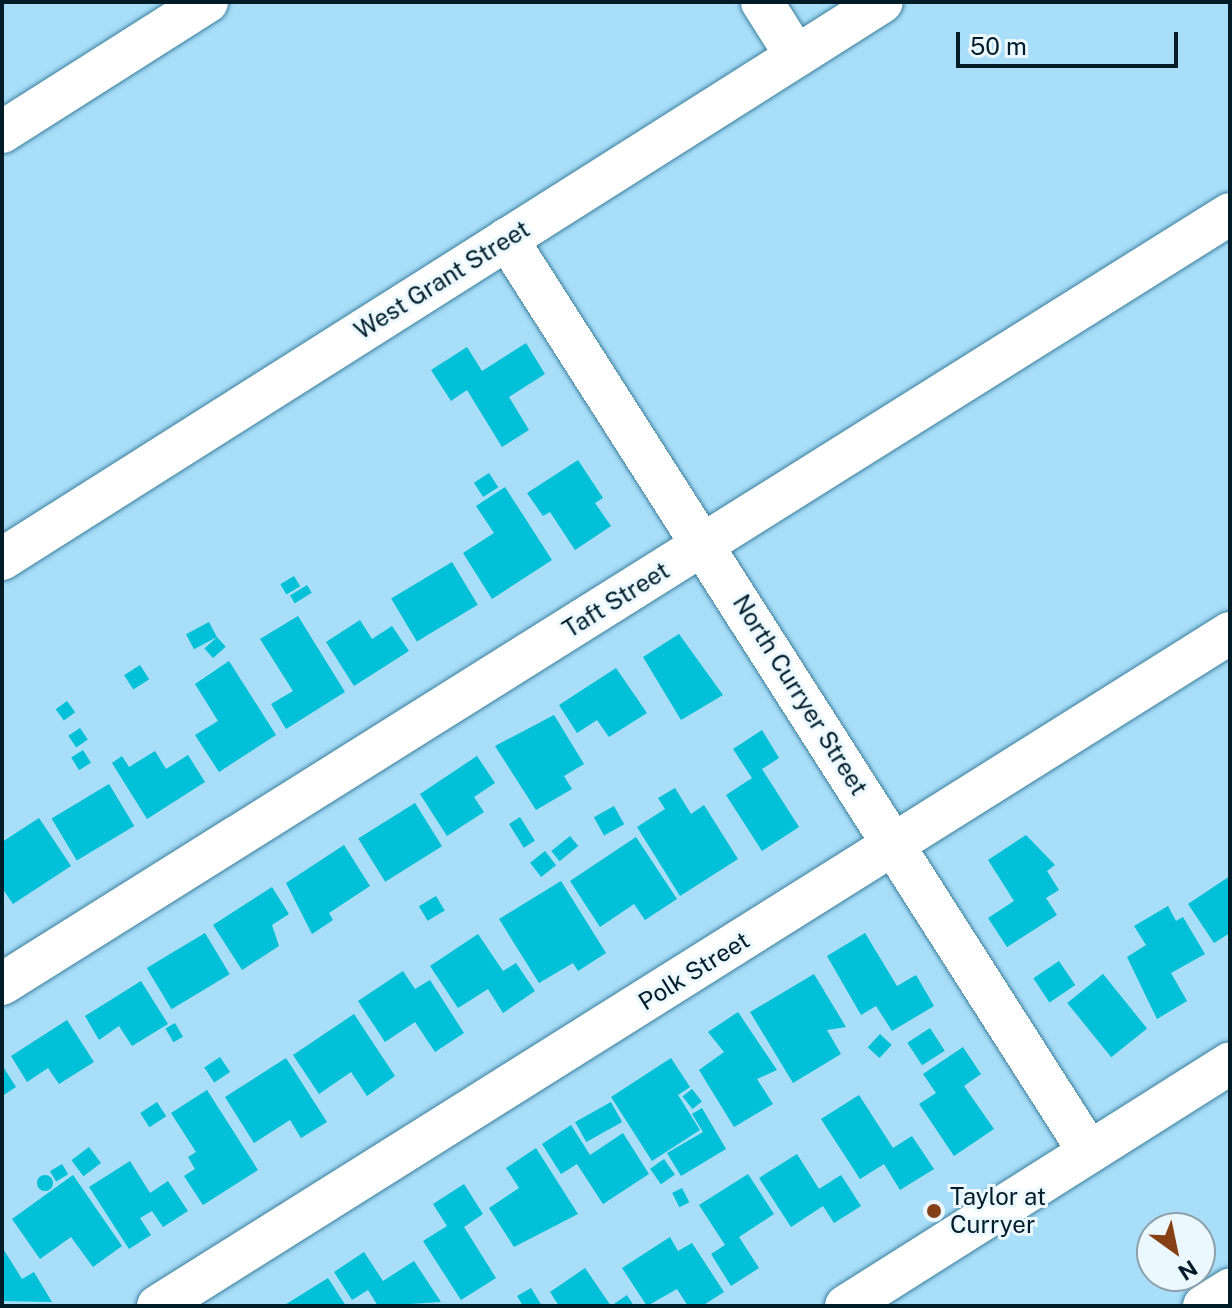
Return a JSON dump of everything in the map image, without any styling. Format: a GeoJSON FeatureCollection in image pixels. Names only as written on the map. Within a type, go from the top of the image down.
{"type":"FeatureCollection","features":[{"type":"Feature","properties":{"kind":"street"},"geometry":{"type":"LineString","coordinates":[[2,132],[207,2]]}},
{"type":"Feature","properties":{"kind":"street"},"geometry":{"type":"LineString","coordinates":[[762,2],[796,56]]}},
{"type":"Feature","properties":{"kind":"street","name":"West Grant Street"},"geometry":{"type":"LineString","coordinates":[[2,559],[882,2]]}},
{"type":"Feature","properties":{"kind":"street","name":"Taft Street"},"geometry":{"type":"LineString","coordinates":[[2,984],[1230,214]]}},
{"type":"Feature","properties":{"kind":"street","name":"North Curryer Street"},"geometry":{"type":"LineString","coordinates":[[507,239],[1089,1152]]}},
{"type":"Feature","properties":{"kind":"street","name":"Polk Street"},"geometry":{"type":"LineString","coordinates":[[158,1306],[1230,633]]}},
{"type":"Feature","properties":{"kind":"street"},"geometry":{"type":"LineString","coordinates":[[846,1306],[1230,1063]]}},
{"type":"Feature","properties":{"kind":"street"},"geometry":{"type":"LineString","coordinates":[[1204,1306],[1230,1290]]}},
{"type":"Feature","properties":{"kind":"building"},"geometry":{"type":"Polygon","coordinates":[[[526,343],[545,374],[509,397],[529,430],[502,447],[467,390],[451,401],[431,370],[467,347],[482,371],[526,343]]]}},
{"type":"Feature","properties":{"kind":"building"},"geometry":{"type":"Polygon","coordinates":[[[578,460],[603,498],[595,503],[611,526],[575,550],[550,512],[543,516],[527,493],[578,460]]]}},
{"type":"Feature","properties":{"kind":"building"},"geometry":{"type":"Polygon","coordinates":[[[489,473],[498,487],[483,497],[474,483],[489,473]]]}},
{"type":"Feature","properties":{"kind":"building"},"geometry":{"type":"Polygon","coordinates":[[[505,487],[552,560],[492,599],[463,553],[494,533],[476,506],[505,487]]]}},
{"type":"Feature","properties":{"kind":"building"},"geometry":{"type":"Polygon","coordinates":[[[452,562],[478,605],[417,641],[391,599],[452,562]]]}},
{"type":"Feature","properties":{"kind":"building"},"geometry":{"type":"Polygon","coordinates":[[[294,576],[300,586],[286,595],[280,584],[294,576]]]}},
{"type":"Feature","properties":{"kind":"building"},"geometry":{"type":"Polygon","coordinates":[[[307,585],[312,593],[295,603],[290,596],[307,585]]]}},
{"type":"Feature","properties":{"kind":"building"},"geometry":{"type":"Polygon","coordinates":[[[298,616],[345,692],[286,729],[271,704],[293,691],[260,639],[298,616]]]}},
{"type":"Feature","properties":{"kind":"building"},"geometry":{"type":"Polygon","coordinates":[[[360,620],[372,639],[392,626],[409,651],[354,686],[326,642],[360,620]]]}},
{"type":"Feature","properties":{"kind":"building"},"geometry":{"type":"Polygon","coordinates":[[[209,622],[217,637],[194,649],[186,634],[209,622]]]}},
{"type":"Feature","properties":{"kind":"building"},"geometry":{"type":"Polygon","coordinates":[[[679,634],[723,695],[681,720],[643,657],[679,634]]]}},
{"type":"Feature","properties":{"kind":"building"},"geometry":{"type":"Polygon","coordinates":[[[217,637],[226,647],[213,658],[204,648],[217,637]]]}},
{"type":"Feature","properties":{"kind":"building"},"geometry":{"type":"Polygon","coordinates":[[[229,661],[276,735],[219,772],[195,735],[218,721],[195,684],[229,661]]]}},
{"type":"Feature","properties":{"kind":"building"},"geometry":{"type":"Polygon","coordinates":[[[140,665],[149,679],[133,690],[124,675],[140,665]]]}},
{"type":"Feature","properties":{"kind":"building"},"geometry":{"type":"Polygon","coordinates":[[[616,668],[647,713],[609,737],[597,720],[577,733],[559,705],[616,668]]]}},
{"type":"Feature","properties":{"kind":"building"},"geometry":{"type":"Polygon","coordinates":[[[67,701],[75,712],[64,721],[56,709],[67,701]]]}},
{"type":"Feature","properties":{"kind":"building"},"geometry":{"type":"Polygon","coordinates":[[[554,715],[584,764],[564,776],[572,789],[536,810],[495,746],[554,715]]]}},
{"type":"Feature","properties":{"kind":"building"},"geometry":{"type":"Polygon","coordinates":[[[80,728],[88,740],[76,747],[68,736],[80,728]]]}},
{"type":"Feature","properties":{"kind":"building"},"geometry":{"type":"Polygon","coordinates":[[[762,730],[779,758],[762,769],[799,827],[762,851],[726,795],[752,778],[733,749],[762,730]]]}},
{"type":"Feature","properties":{"kind":"building"},"geometry":{"type":"Polygon","coordinates":[[[83,750],[91,763],[79,770],[71,757],[83,750]]]}},
{"type":"Feature","properties":{"kind":"building"},"geometry":{"type":"Polygon","coordinates":[[[155,751],[166,769],[188,755],[205,782],[147,819],[112,763],[122,756],[129,767],[155,751]]]}},
{"type":"Feature","properties":{"kind":"building"},"geometry":{"type":"Polygon","coordinates":[[[477,756],[495,783],[474,797],[484,812],[447,836],[420,794],[477,756]]]}},
{"type":"Feature","properties":{"kind":"building"},"geometry":{"type":"Polygon","coordinates":[[[109,784],[134,826],[77,861],[52,819],[109,784]]]}},
{"type":"Feature","properties":{"kind":"building"},"geometry":{"type":"Polygon","coordinates":[[[675,788],[691,814],[704,805],[738,859],[680,896],[637,827],[665,809],[658,798],[675,788]]]}},
{"type":"Feature","properties":{"kind":"building"},"geometry":{"type":"Polygon","coordinates":[[[415,803],[442,846],[385,882],[358,839],[415,803]]]}},
{"type":"Feature","properties":{"kind":"building"},"geometry":{"type":"Polygon","coordinates":[[[614,806],[624,824],[604,836],[594,817],[614,806]]]}},
{"type":"Feature","properties":{"kind":"building"},"geometry":{"type":"Polygon","coordinates":[[[520,817],[535,841],[524,848],[509,824],[520,817]]]}},
{"type":"Feature","properties":{"kind":"building"},"geometry":{"type":"Polygon","coordinates":[[[39,818],[71,866],[13,904],[2,888],[2,842],[39,818]]]}},
{"type":"Feature","properties":{"kind":"building"},"geometry":{"type":"Polygon","coordinates":[[[1026,835],[1055,865],[1047,871],[1059,890],[1046,898],[1057,915],[1007,947],[988,918],[1014,901],[988,860],[1026,835]]]}},
{"type":"Feature","properties":{"kind":"building"},"geometry":{"type":"Polygon","coordinates":[[[570,836],[578,846],[560,861],[551,851],[570,836]]]}},
{"type":"Feature","properties":{"kind":"building"},"geometry":{"type":"Polygon","coordinates":[[[636,837],[677,899],[645,920],[634,904],[600,927],[570,881],[636,837]]]}},
{"type":"Feature","properties":{"kind":"building"},"geometry":{"type":"Polygon","coordinates":[[[344,845],[370,886],[329,913],[333,920],[312,934],[286,883],[344,845]]]}},
{"type":"Feature","properties":{"kind":"building"},"geometry":{"type":"Polygon","coordinates":[[[545,851],[556,865],[541,877],[530,863],[545,851]]]}},
{"type":"Feature","properties":{"kind":"building"},"geometry":{"type":"Polygon","coordinates":[[[1230,876],[1230,933],[1214,943],[1188,904],[1230,876]]]}},
{"type":"Feature","properties":{"kind":"building"},"geometry":{"type":"Polygon","coordinates":[[[561,881],[606,953],[578,971],[573,963],[539,983],[499,919],[561,881]]]}},
{"type":"Feature","properties":{"kind":"building"},"geometry":{"type":"Polygon","coordinates":[[[272,887],[289,914],[272,925],[279,946],[242,970],[213,925],[272,887]]]}},
{"type":"Feature","properties":{"kind":"building"},"geometry":{"type":"Polygon","coordinates":[[[436,896],[445,911],[428,921],[419,906],[436,896]]]}},
{"type":"Feature","properties":{"kind":"building"},"geometry":{"type":"Polygon","coordinates":[[[1168,906],[1176,921],[1183,917],[1205,954],[1171,973],[1187,1001],[1157,1019],[1127,957],[1146,945],[1134,926],[1168,906]]]}},
{"type":"Feature","properties":{"kind":"building"},"geometry":{"type":"Polygon","coordinates":[[[205,933],[230,974],[171,1009],[147,968],[205,933]]]}},
{"type":"Feature","properties":{"kind":"building"},"geometry":{"type":"Polygon","coordinates":[[[865,933],[897,986],[916,975],[934,1006],[892,1031],[876,1006],[861,1015],[827,956],[865,933]]]}},
{"type":"Feature","properties":{"kind":"building"},"geometry":{"type":"Polygon","coordinates":[[[478,934],[503,971],[516,963],[535,991],[503,1013],[488,989],[458,1008],[430,966],[478,934]]]}},
{"type":"Feature","properties":{"kind":"building"},"geometry":{"type":"Polygon","coordinates":[[[1059,961],[1075,985],[1050,1002],[1033,978],[1059,961]]]}},
{"type":"Feature","properties":{"kind":"building"},"geometry":{"type":"Polygon","coordinates":[[[403,971],[415,989],[430,980],[464,1033],[435,1052],[415,1022],[385,1042],[358,1001],[403,971]]]}},
{"type":"Feature","properties":{"kind":"building"},"geometry":{"type":"Polygon","coordinates":[[[814,974],[846,1027],[827,1030],[841,1054],[793,1083],[750,1012],[814,974]]]}},
{"type":"Feature","properties":{"kind":"building"},"geometry":{"type":"Polygon","coordinates":[[[1103,974],[1147,1028],[1111,1057],[1067,1003],[1103,974]]]}},
{"type":"Feature","properties":{"kind":"building"},"geometry":{"type":"Polygon","coordinates":[[[141,981],[168,1024],[132,1046],[119,1026],[99,1040],[85,1016],[141,981]]]}},
{"type":"Feature","properties":{"kind":"building"},"geometry":{"type":"Polygon","coordinates":[[[738,1012],[777,1070],[757,1079],[773,1104],[734,1127],[699,1070],[724,1052],[708,1032],[738,1012]]]}},
{"type":"Feature","properties":{"kind":"building"},"geometry":{"type":"Polygon","coordinates":[[[354,1014],[395,1076],[367,1096],[351,1072],[319,1094],[293,1055],[354,1014]]]}},
{"type":"Feature","properties":{"kind":"building"},"geometry":{"type":"Polygon","coordinates":[[[67,1020],[94,1062],[59,1084],[48,1068],[27,1082],[11,1056],[67,1020]]]}},
{"type":"Feature","properties":{"kind":"building"},"geometry":{"type":"Polygon","coordinates":[[[175,1023],[183,1037],[173,1042],[165,1028],[175,1023]]]}},
{"type":"Feature","properties":{"kind":"building"},"geometry":{"type":"Polygon","coordinates":[[[930,1028],[945,1051],[922,1065],[907,1043],[930,1028]]]}},
{"type":"Feature","properties":{"kind":"building"},"geometry":{"type":"Polygon","coordinates":[[[880,1034],[892,1045],[879,1058],[868,1047],[880,1034]]]}},
{"type":"Feature","properties":{"kind":"building"},"geometry":{"type":"Polygon","coordinates":[[[963,1047],[981,1074],[964,1086],[994,1129],[954,1156],[919,1104],[936,1093],[923,1074],[963,1047]]]}},
{"type":"Feature","properties":{"kind":"building"},"geometry":{"type":"Polygon","coordinates":[[[220,1057],[230,1072],[214,1083],[204,1068],[220,1057]]]}},
{"type":"Feature","properties":{"kind":"building"},"geometry":{"type":"Polygon","coordinates":[[[286,1058],[327,1122],[301,1138],[290,1120],[254,1143],[225,1097],[286,1058]]]}},
{"type":"Feature","properties":{"kind":"building"},"geometry":{"type":"Polygon","coordinates":[[[671,1058],[690,1087],[678,1095],[700,1130],[652,1161],[611,1097],[671,1058]]]}},
{"type":"Feature","properties":{"kind":"building"},"geometry":{"type":"Polygon","coordinates":[[[2,1065],[16,1087],[2,1096],[2,1065]]]}},
{"type":"Feature","properties":{"kind":"building"},"geometry":{"type":"Polygon","coordinates":[[[692,1089],[702,1102],[692,1109],[683,1096],[692,1089]]]}},
{"type":"Feature","properties":{"kind":"building"},"geometry":{"type":"Polygon","coordinates":[[[207,1090],[258,1170],[203,1205],[184,1176],[195,1169],[188,1157],[196,1152],[171,1113],[207,1090]]]}},
{"type":"Feature","properties":{"kind":"building"},"geometry":{"type":"Polygon","coordinates":[[[859,1095],[893,1148],[912,1136],[934,1169],[900,1190],[884,1164],[860,1179],[821,1119],[859,1095]]]}},
{"type":"Feature","properties":{"kind":"building"},"geometry":{"type":"Polygon","coordinates":[[[157,1102],[166,1116],[149,1127],[140,1113],[157,1102]]]}},
{"type":"Feature","properties":{"kind":"building"},"geometry":{"type":"Polygon","coordinates":[[[611,1102],[622,1122],[586,1142],[575,1122],[611,1102]]]}},
{"type":"Feature","properties":{"kind":"building"},"geometry":{"type":"Polygon","coordinates":[[[702,1108],[726,1149],[681,1176],[667,1153],[703,1132],[692,1114],[702,1108]]]}},
{"type":"Feature","properties":{"kind":"building"},"geometry":{"type":"Polygon","coordinates":[[[571,1125],[590,1155],[623,1133],[649,1174],[603,1204],[577,1164],[561,1174],[542,1144],[571,1125]]]}},
{"type":"Feature","properties":{"kind":"building"},"geometry":{"type":"Polygon","coordinates":[[[89,1147],[101,1163],[83,1176],[71,1160],[89,1147]]]}},
{"type":"Feature","properties":{"kind":"building"},"geometry":{"type":"Polygon","coordinates":[[[536,1148],[578,1214],[514,1247],[489,1208],[519,1188],[506,1168],[536,1148]]]}},
{"type":"Feature","properties":{"kind":"building"},"geometry":{"type":"Polygon","coordinates":[[[797,1154],[819,1189],[841,1175],[861,1206],[834,1223],[823,1206],[791,1227],[759,1178],[797,1154]]]}},
{"type":"Feature","properties":{"kind":"building"},"geometry":{"type":"Polygon","coordinates":[[[664,1159],[675,1175],[661,1184],[650,1169],[664,1159]]]}},
{"type":"Feature","properties":{"kind":"building"},"geometry":{"type":"Polygon","coordinates":[[[130,1161],[150,1193],[168,1181],[188,1211],[163,1227],[152,1211],[140,1218],[151,1235],[129,1249],[89,1187],[130,1161]]]}},
{"type":"Feature","properties":{"kind":"building"},"geometry":{"type":"Polygon","coordinates":[[[62,1164],[68,1174],[56,1181],[50,1171],[62,1164]]]}},
{"type":"Feature","properties":{"kind":"building"},"geometry":{"type":"Polygon","coordinates":[[[748,1174],[774,1214],[739,1237],[759,1268],[731,1286],[711,1254],[725,1245],[699,1205],[748,1174]]]}},
{"type":"Feature","properties":{"kind":"building"},"geometry":{"type":"Polygon","coordinates":[[[45,1175],[51,1177],[51,1189],[45,1191],[39,1189],[37,1183],[39,1177],[45,1175]]]}},
{"type":"Feature","properties":{"kind":"building"},"geometry":{"type":"Polygon","coordinates":[[[73,1175],[122,1246],[93,1267],[71,1237],[40,1259],[12,1219],[73,1175]]]}},
{"type":"Feature","properties":{"kind":"building"},"geometry":{"type":"Polygon","coordinates":[[[464,1184],[483,1214],[464,1227],[496,1278],[461,1300],[423,1241],[447,1226],[433,1204],[464,1184]]]}},
{"type":"Feature","properties":{"kind":"building"},"geometry":{"type":"Polygon","coordinates":[[[682,1188],[689,1202],[679,1207],[672,1193],[682,1188]]]}},
{"type":"Feature","properties":{"kind":"building"},"geometry":{"type":"Polygon","coordinates":[[[670,1237],[678,1251],[692,1243],[724,1292],[702,1306],[688,1306],[677,1289],[647,1306],[622,1268],[670,1237]]]}},
{"type":"Feature","properties":{"kind":"building"},"geometry":{"type":"Polygon","coordinates":[[[2,1247],[22,1279],[34,1272],[52,1302],[2,1301],[2,1247]]]}},
{"type":"Feature","properties":{"kind":"building"},"geometry":{"type":"Polygon","coordinates":[[[364,1252],[383,1281],[414,1261],[441,1302],[378,1306],[368,1290],[352,1300],[334,1272],[364,1252]]]}},
{"type":"Feature","properties":{"kind":"building"},"geometry":{"type":"Polygon","coordinates":[[[585,1268],[611,1306],[559,1306],[550,1292],[585,1268]]]}},
{"type":"Feature","properties":{"kind":"building"},"geometry":{"type":"Polygon","coordinates":[[[328,1278],[346,1306],[283,1306],[328,1278]]]}},
{"type":"Feature","properties":{"kind":"building"},"geometry":{"type":"Polygon","coordinates":[[[531,1288],[542,1306],[523,1306],[517,1296],[531,1288]]]}},
{"type":"Feature","properties":{"kind":"building"},"geometry":{"type":"Polygon","coordinates":[[[627,1295],[634,1306],[611,1306],[627,1295]]]}},
{"type":"Feature","properties":{"kind":"place","name":"Taylor at Curryer"},"geometry":{"type":"Point","coordinates":[934,1211]}}]}
